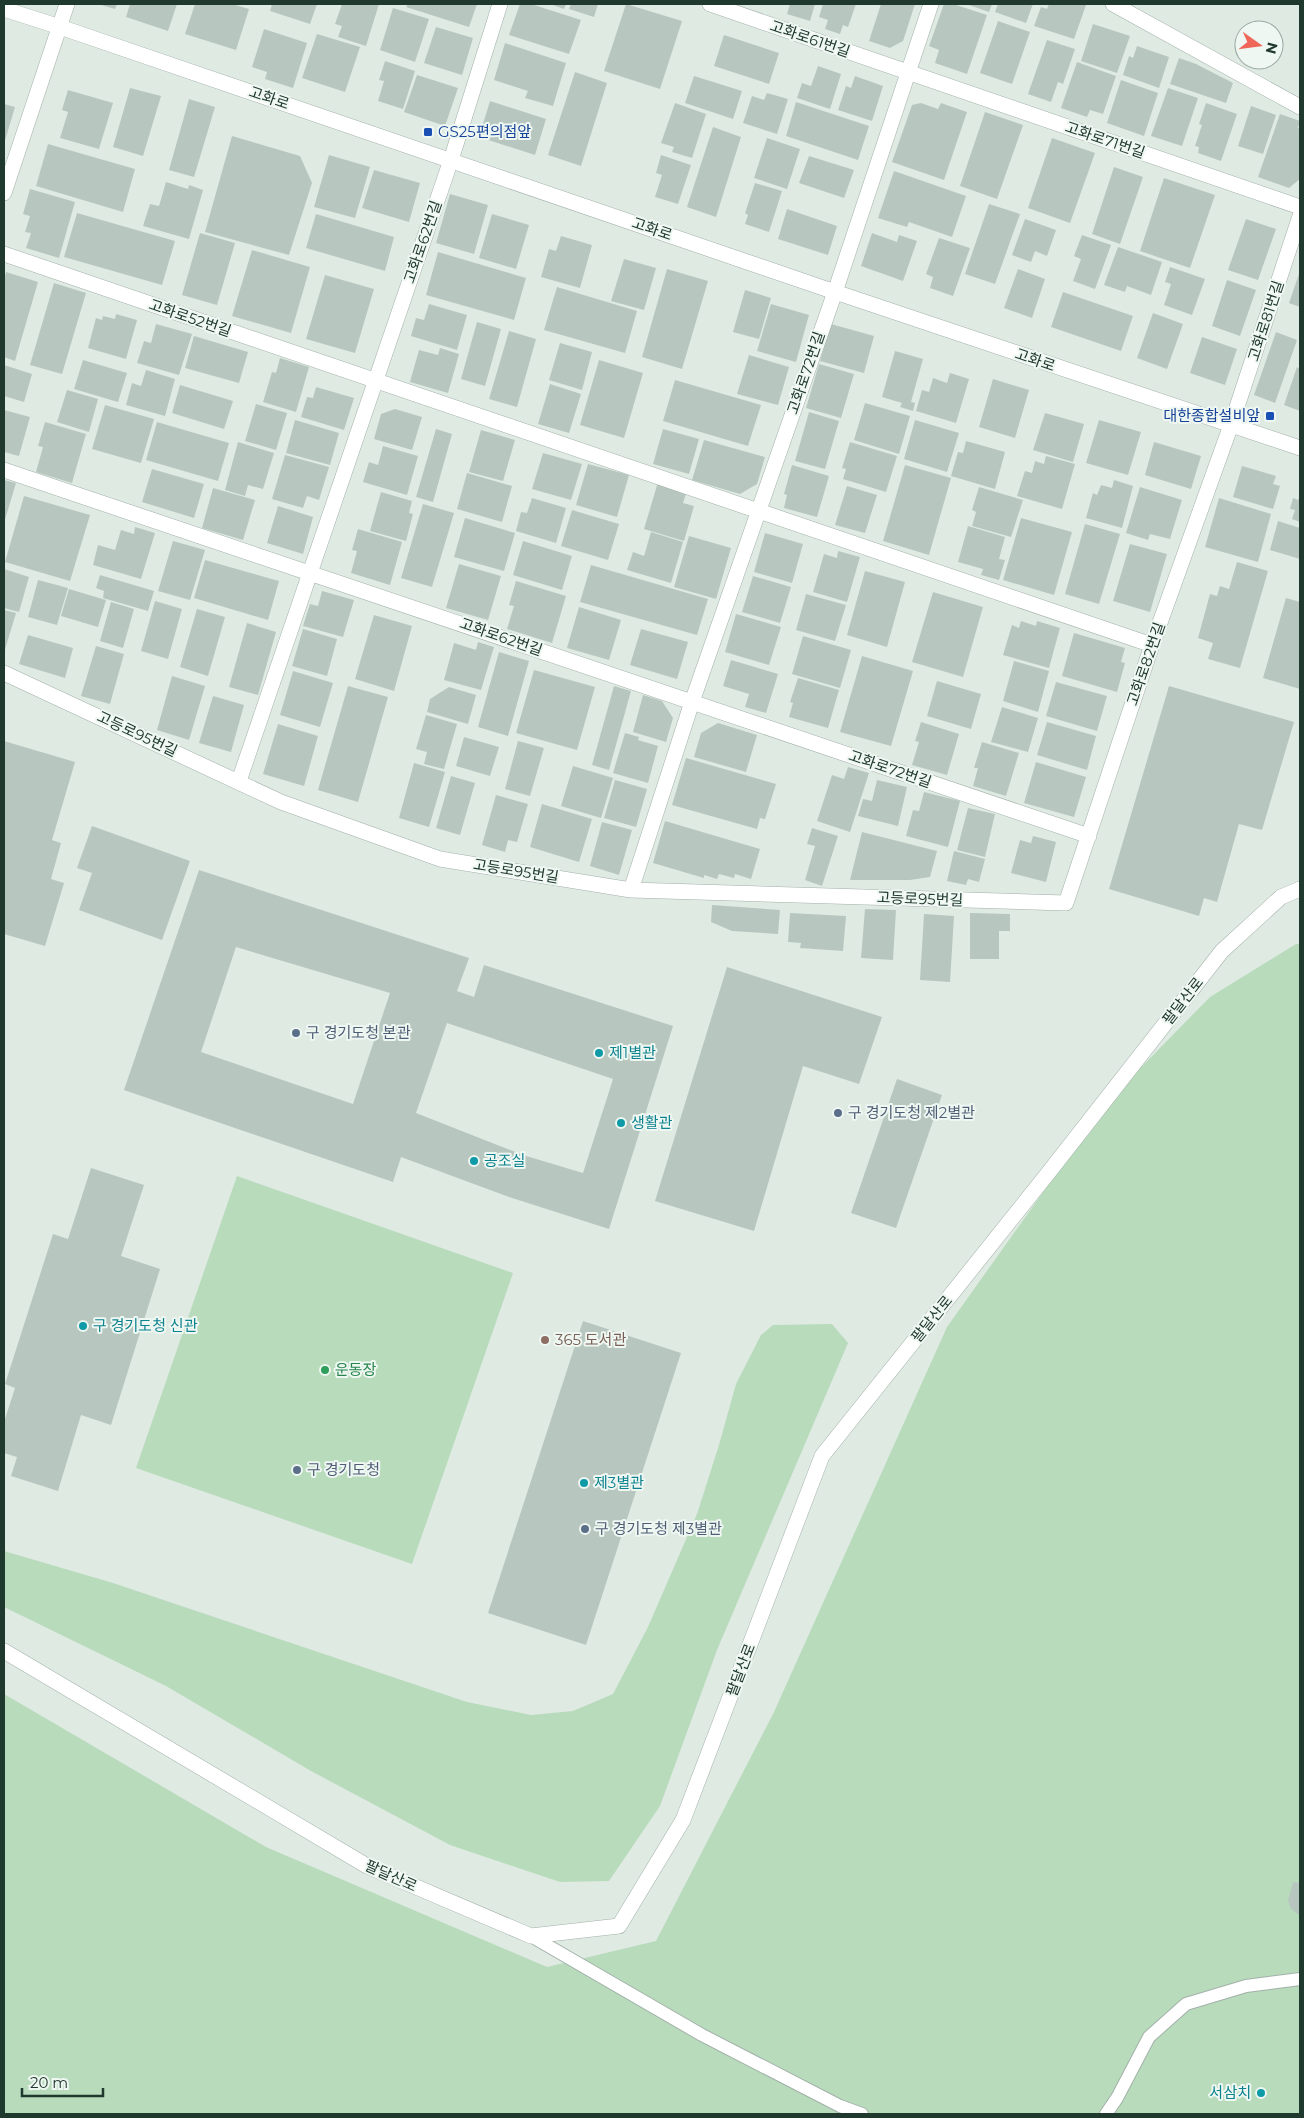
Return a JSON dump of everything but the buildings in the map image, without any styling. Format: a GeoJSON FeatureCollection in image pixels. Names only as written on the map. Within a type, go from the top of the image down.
{"type":"FeatureCollection","features":[{"type":"Feature","properties":{"kind":"street"},"geometry":{"type":"LineString","coordinates":[[4,193],[67,4]]}},
{"type":"Feature","properties":{"kind":"street"},"geometry":{"type":"LineString","coordinates":[[451,160],[500,4]]}},
{"type":"Feature","properties":{"kind":"street","name":"고화로61번길"},"geometry":{"type":"LineString","coordinates":[[710,4],[909,73]]}},
{"type":"Feature","properties":{"kind":"street"},"geometry":{"type":"LineString","coordinates":[[835,292],[931,4]]}},
{"type":"Feature","properties":{"kind":"street"},"geometry":{"type":"LineString","coordinates":[[1113,4],[1300,107]]}},
{"type":"Feature","properties":{"kind":"street","name":"고화로"},"geometry":{"type":"LineString","coordinates":[[4,9],[60,26],[835,292],[1300,448]]}},
{"type":"Feature","properties":{"kind":"street","name":"고화로71번길"},"geometry":{"type":"LineString","coordinates":[[909,73],[1300,207]]}},
{"type":"Feature","properties":{"kind":"street","name":"고화로62번길"},"geometry":{"type":"LineString","coordinates":[[240,781],[451,160]]}},
{"type":"Feature","properties":{"kind":"street","name":"고화로81번길"},"geometry":{"type":"LineString","coordinates":[[1231,425],[1300,216]]}},
{"type":"Feature","properties":{"kind":"street","name":"고화로52번길"},"geometry":{"type":"LineString","coordinates":[[4,254],[376,381]]}},
{"type":"Feature","properties":{"kind":"street","name":"고화로72번길"},"geometry":{"type":"LineString","coordinates":[[631,890],[692,702],[835,292]]}},
{"type":"Feature","properties":{"kind":"street"},"geometry":{"type":"LineString","coordinates":[[376,381],[1152,645]]}},
{"type":"Feature","properties":{"kind":"street","name":"고화로82번길"},"geometry":{"type":"LineString","coordinates":[[1066,903],[1152,645],[1231,425]]}},
{"type":"Feature","properties":{"kind":"street"},"geometry":{"type":"LineString","coordinates":[[4,470],[311,572]]}},
{"type":"Feature","properties":{"kind":"street","name":"고화로62번길"},"geometry":{"type":"LineString","coordinates":[[311,572],[692,702]]}},
{"type":"Feature","properties":{"kind":"street","name":"고등로95번길"},"geometry":{"type":"LineString","coordinates":[[4,673],[240,781],[281,802],[440,858],[631,890],[1066,903]]}},
{"type":"Feature","properties":{"kind":"street","name":"고화로72번길"},"geometry":{"type":"LineString","coordinates":[[692,702],[1089,836]]}},
{"type":"Feature","properties":{"kind":"street","name":"팔달산로"},"geometry":{"type":"LineString","coordinates":[[4,1651],[367,1866],[531,1936],[619,1926],[683,1820],[822,1456],[1049,1172],[1222,951],[1281,897],[1300,889]]}},
{"type":"Feature","properties":{"kind":"lane"},"geometry":{"type":"LineString","coordinates":[[531,1936],[702,2035],[840,2106],[862,2114]]}},
{"type":"Feature","properties":{"kind":"lane"},"geometry":{"type":"LineString","coordinates":[[1106,2114],[1117,2098],[1149,2037],[1186,2004],[1246,1986],[1300,1979]]}},
{"type":"Feature","properties":{"kind":"green space"},"geometry":{"type":"Polygon","coordinates":[[[1296,944],[1300,944],[1300,2114],[4,2114],[4,1694],[266,1847],[547,1967],[656,1941],[774,1712],[947,1327],[1108,1101],[1210,997],[1296,944]]]}},
{"type":"Feature","properties":{"kind":"green space","name":"운동장"},"geometry":{"type":"Polygon","coordinates":[[[237,1176],[513,1273],[412,1564],[136,1468],[237,1176]]]}},
{"type":"Feature","properties":{"kind":"green space"},"geometry":{"type":"Polygon","coordinates":[[[832,1324],[848,1343],[717,1650],[660,1806],[609,1881],[560,1882],[450,1845],[311,1771],[166,1686],[4,1607],[4,1551],[113,1583],[467,1702],[531,1715],[573,1711],[613,1694],[648,1627],[697,1514],[736,1384],[761,1335],[773,1325],[832,1324]]]}},
{"type":"Feature","properties":{"kind":"place","name":"GS25편의점앞"},"geometry":{"type":"Point","coordinates":[428,132]}},
{"type":"Feature","properties":{"kind":"place","name":"대한종합설비앞"},"geometry":{"type":"Point","coordinates":[1270,416]}},
{"type":"Feature","properties":{"kind":"place","name":"구 경기도청 본관"},"geometry":{"type":"Point","coordinates":[296,1033]}},
{"type":"Feature","properties":{"kind":"place","name":"제1별관"},"geometry":{"type":"Point","coordinates":[599,1053]}},
{"type":"Feature","properties":{"kind":"place","name":"구 경기도청 제2별관"},"geometry":{"type":"Point","coordinates":[838,1113]}},
{"type":"Feature","properties":{"kind":"place","name":"생활관"},"geometry":{"type":"Point","coordinates":[621,1123]}},
{"type":"Feature","properties":{"kind":"place","name":"공조실"},"geometry":{"type":"Point","coordinates":[474,1161]}},
{"type":"Feature","properties":{"kind":"place","name":"구 경기도청 신관"},"geometry":{"type":"Point","coordinates":[83,1326]}},
{"type":"Feature","properties":{"kind":"place","name":"365 도서관"},"geometry":{"type":"Point","coordinates":[545,1340]}},
{"type":"Feature","properties":{"kind":"place","name":"운동장"},"geometry":{"type":"Point","coordinates":[325,1370]}},
{"type":"Feature","properties":{"kind":"place","name":"구 경기도청"},"geometry":{"type":"Point","coordinates":[297,1470]}},
{"type":"Feature","properties":{"kind":"place","name":"제3별관"},"geometry":{"type":"Point","coordinates":[584,1483]}},
{"type":"Feature","properties":{"kind":"place","name":"구 경기도청 제3별관"},"geometry":{"type":"Point","coordinates":[585,1529]}},
{"type":"Feature","properties":{"kind":"place","name":"서삼치"},"geometry":{"type":"Point","coordinates":[1261,2093]}}]}
